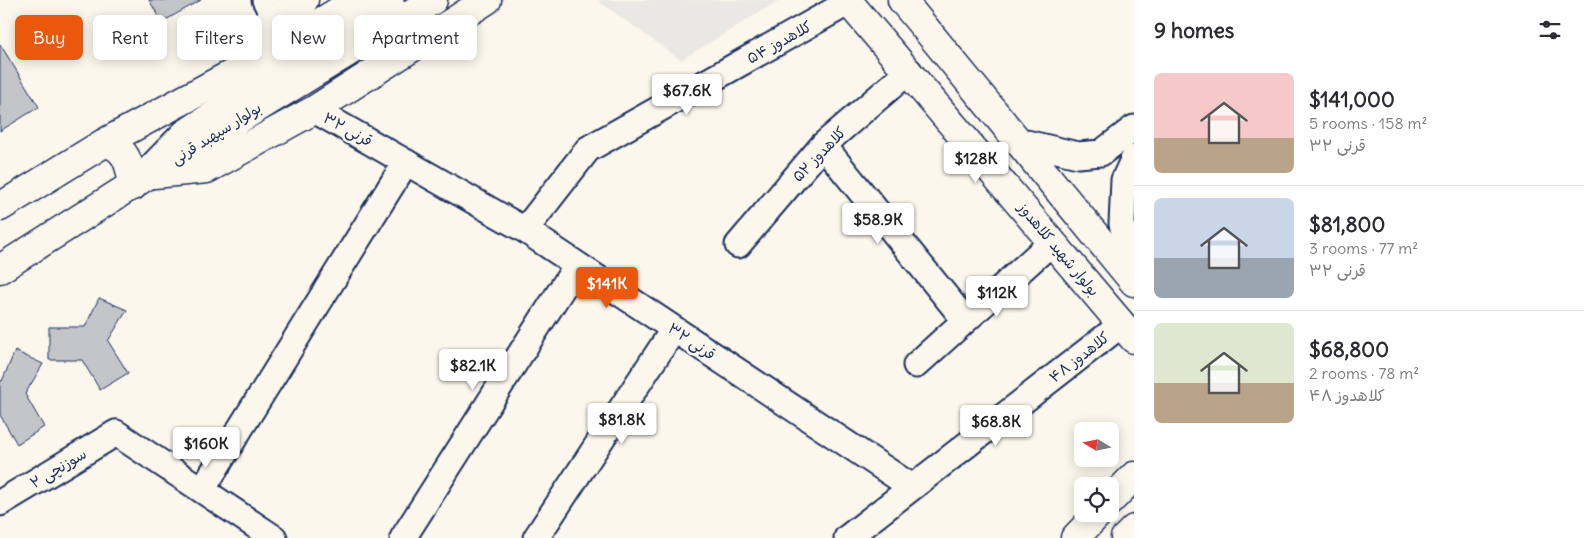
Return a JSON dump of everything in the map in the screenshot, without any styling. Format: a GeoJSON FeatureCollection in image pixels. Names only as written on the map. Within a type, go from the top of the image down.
{"type":"FeatureCollection","features":[{"type":"Feature","properties":{"kind":"main road"},"geometry":{"type":"LineString","coordinates":[[265,56],[270,9],[304,0]]}},
{"type":"Feature","properties":{"kind":"main road"},"geometry":{"type":"LineString","coordinates":[[0,207],[104,143],[265,56],[357,0]]}},
{"type":"Feature","properties":{"kind":"main road","name":"بولوار سپهبد قرنی"},"geometry":{"type":"LineString","coordinates":[[0,269],[140,180],[433,0]]}},
{"type":"Feature","properties":{"kind":"main road"},"geometry":{"type":"LineString","coordinates":[[104,143],[117,148],[126,158],[131,172],[140,180],[207,169],[314,110],[487,0]]}},
{"type":"Feature","properties":{"kind":"main road"},"geometry":{"type":"LineString","coordinates":[[902,0],[1134,282]]}},
{"type":"Feature","properties":{"kind":"main road","name":"بولوار شهید کلاهدوز"},"geometry":{"type":"LineString","coordinates":[[848,1],[1128,332]]}},
{"type":"Feature","properties":{"kind":"main road"},"geometry":{"type":"LineString","coordinates":[[1119,492],[1134,476]]}},
{"type":"Feature","properties":{"kind":"main road"},"geometry":{"type":"LineString","coordinates":[[1075,538],[1090,522]]}},
{"type":"Feature","properties":{"kind":"main road"},"geometry":{"type":"LineString","coordinates":[[1125,538],[1134,529]]}},
{"type":"Feature","properties":{"kind":"street"},"geometry":{"type":"LineString","coordinates":[[140,180],[184,133],[339,31],[391,0]]}},
{"type":"Feature","properties":{"kind":"street","name":"کلاهدوز ۵۴"},"geometry":{"type":"LineString","coordinates":[[525,230],[588,149],[848,1]]}},
{"type":"Feature","properties":{"kind":"street","name":"کلاهدوز ۵۲"},"geometry":{"type":"LineString","coordinates":[[738,245],[823,145],[908,71]]}},
{"type":"Feature","properties":{"kind":"street","name":"قرنی ۳۲"},"geometry":{"type":"LineString","coordinates":[[314,110],[525,230],[912,487]]}},
{"type":"Feature","properties":{"kind":"street"},"geometry":{"type":"LineString","coordinates":[[1018,141],[1078,155],[1102,153],[1134,128]]}},
{"type":"Feature","properties":{"kind":"street"},"geometry":{"type":"LineString","coordinates":[[823,145],[965,320]]}},
{"type":"Feature","properties":{"kind":"street"},"geometry":{"type":"LineString","coordinates":[[274,538],[202,490],[406,162]]}},
{"type":"Feature","properties":{"kind":"street"},"geometry":{"type":"LineString","coordinates":[[1131,175],[1122,224],[1134,268]]}},
{"type":"Feature","properties":{"kind":"street"},"geometry":{"type":"LineString","coordinates":[[916,365],[1052,242]]}},
{"type":"Feature","properties":{"kind":"street"},"geometry":{"type":"LineString","coordinates":[[403,538],[578,265]]}},
{"type":"Feature","properties":{"kind":"street"},"geometry":{"type":"LineString","coordinates":[[536,538],[674,329]]}},
{"type":"Feature","properties":{"kind":"street","name":"کلاهدوز ۴۸"},"geometry":{"type":"LineString","coordinates":[[847,538],[912,487],[1128,332]]}},
{"type":"Feature","properties":{"kind":"street","name":"سوزنچی ۲"},"geometry":{"type":"LineString","coordinates":[[0,503],[116,433],[202,490]]}},
{"type":"Feature","properties":{"kind":"shaded area"},"geometry":{"type":"Polygon","coordinates":[[[780,0],[681,60],[598,1],[780,0]]]}},
{"type":"Feature","properties":{"kind":"building"},"geometry":{"type":"Polygon","coordinates":[[[149,0],[201,0],[167,19],[167,15],[158,15],[149,0]]]}},
{"type":"Feature","properties":{"kind":"building"},"geometry":{"type":"Polygon","coordinates":[[[0,44],[39,107],[0,131],[0,44]]]}},
{"type":"Feature","properties":{"kind":"building"},"geometry":{"type":"Polygon","coordinates":[[[99,298],[127,310],[108,341],[128,373],[100,390],[82,360],[49,360],[49,327],[85,327],[99,298]]]}},
{"type":"Feature","properties":{"kind":"building"},"geometry":{"type":"Polygon","coordinates":[[[15,351],[43,364],[25,394],[44,427],[17,444],[0,415],[0,381],[2,381],[15,351]]]}}]}
